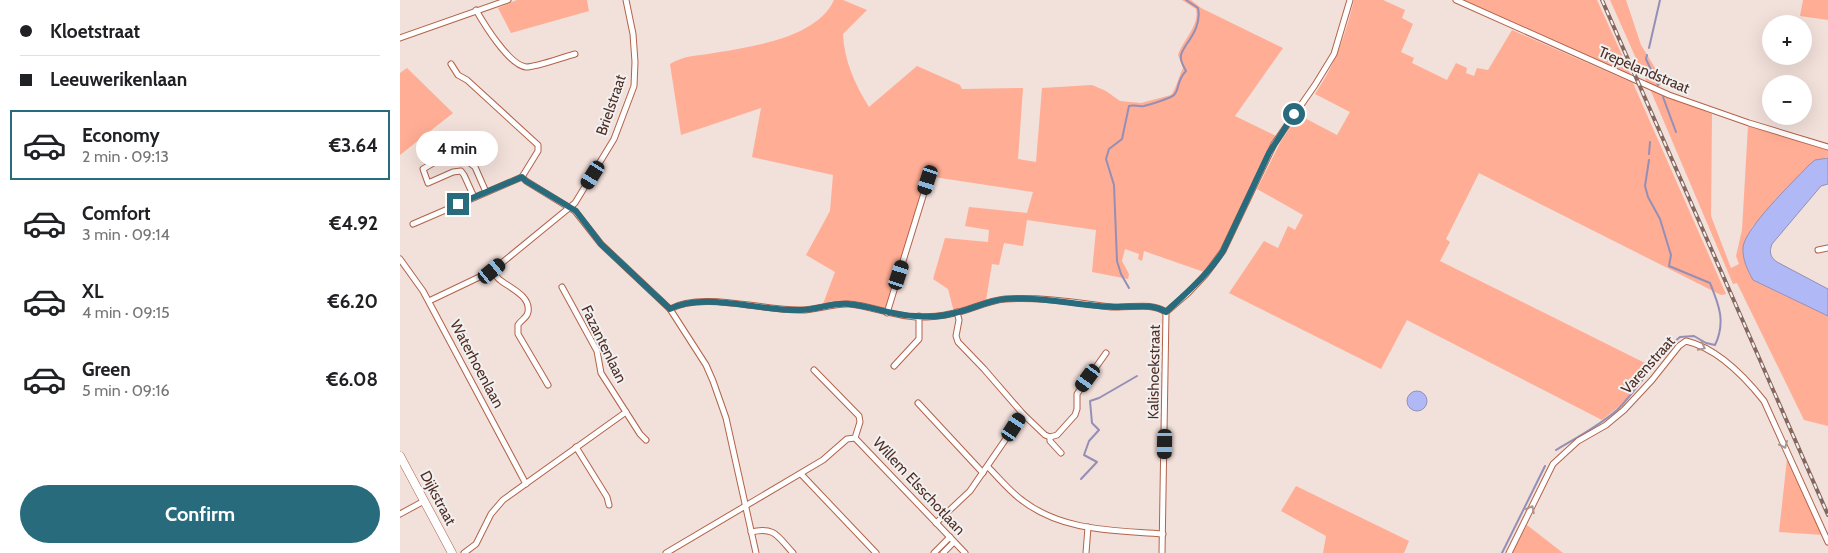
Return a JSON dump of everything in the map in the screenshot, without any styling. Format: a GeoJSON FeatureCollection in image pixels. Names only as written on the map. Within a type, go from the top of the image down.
{"type":"FeatureCollection","features":[{"type":"Feature","properties":{"kind":"main road","name":"Dijkstraat"},"geometry":{"type":"LineString","coordinates":[[400,456],[452,553]]}},
{"type":"Feature","properties":{"kind":"street"},"geometry":{"type":"LineString","coordinates":[[400,38],[508,0]]}},
{"type":"Feature","properties":{"kind":"street","name":"Brielstraat"},"geometry":{"type":"LineString","coordinates":[[429,301],[492,271],[575,203],[614,138],[634,86],[635,62],[626,0]]}},
{"type":"Feature","properties":{"kind":"street"},"geometry":{"type":"LineString","coordinates":[[670,309],[681,304],[692,303],[732,304],[789,310],[850,304],[887,313],[941,316],[985,302],[1006,299],[1062,301],[1117,307],[1152,306],[1166,312],[1206,274],[1223,251],[1274,144],[1334,54],[1350,0]]}},
{"type":"Feature","properties":{"kind":"street","name":"Trepelandstraat"},"geometry":{"type":"LineString","coordinates":[[1456,0],[1669,95],[1749,123],[1828,147]]}},
{"type":"Feature","properties":{"kind":"street"},"geometry":{"type":"LineString","coordinates":[[476,10],[495,42],[520,65],[532,66],[575,54]]}},
{"type":"Feature","properties":{"kind":"street"},"geometry":{"type":"LineString","coordinates":[[413,224],[522,177],[538,151],[538,145],[467,80],[458,75],[451,64]]}},
{"type":"Feature","properties":{"kind":"street"},"geometry":{"type":"LineString","coordinates":[[474,197],[461,171],[453,172],[428,183],[423,169],[435,162],[439,156],[452,150],[475,167],[486,192]]}},
{"type":"Feature","properties":{"kind":"street"},"geometry":{"type":"LineString","coordinates":[[522,177],[571,207],[601,244],[670,309],[701,357],[713,381],[726,418],[756,553]]}},
{"type":"Feature","properties":{"kind":"street"},"geometry":{"type":"LineString","coordinates":[[887,313],[928,180]]}},
{"type":"Feature","properties":{"kind":"street"},"geometry":{"type":"LineString","coordinates":[[1818,250],[1828,248]]}},
{"type":"Feature","properties":{"kind":"street","name":"Waterhoenlaan"},"geometry":{"type":"LineString","coordinates":[[400,260],[429,301],[526,484]]}},
{"type":"Feature","properties":{"kind":"street"},"geometry":{"type":"LineString","coordinates":[[492,271],[500,280],[518,292],[527,304],[528,312],[518,325],[518,334],[548,385]]}},
{"type":"Feature","properties":{"kind":"street","name":"Fazantenlaan"},"geometry":{"type":"LineString","coordinates":[[562,287],[597,351],[601,373],[640,434],[646,440]]}},
{"type":"Feature","properties":{"kind":"street"},"geometry":{"type":"LineString","coordinates":[[957,312],[959,320],[956,336],[958,342],[1023,414],[1050,437],[1050,440],[1061,453]]}},
{"type":"Feature","properties":{"kind":"street","name":"Kalishoekstraat"},"geometry":{"type":"LineString","coordinates":[[1162,553],[1166,312]]}},
{"type":"Feature","properties":{"kind":"street"},"geometry":{"type":"LineString","coordinates":[[894,366],[919,339],[919,316]]}},
{"type":"Feature","properties":{"kind":"street","name":"Varenstraat"},"geometry":{"type":"LineString","coordinates":[[1509,553],[1553,464],[1578,441],[1606,425],[1624,410],[1686,341],[1704,347],[1716,355],[1753,387],[1764,401],[1828,542]]}},
{"type":"Feature","properties":{"kind":"street"},"geometry":{"type":"LineString","coordinates":[[1050,437],[1057,435],[1075,415],[1077,394],[1106,353]]}},
{"type":"Feature","properties":{"kind":"street"},"geometry":{"type":"LineString","coordinates":[[666,553],[801,474],[823,460],[847,439],[855,438],[860,422],[859,416],[814,370]]}},
{"type":"Feature","properties":{"kind":"street"},"geometry":{"type":"LineString","coordinates":[[918,403],[983,473]]}},
{"type":"Feature","properties":{"kind":"street"},"geometry":{"type":"LineString","coordinates":[[464,553],[476,544],[496,508],[576,447],[626,412]]}},
{"type":"Feature","properties":{"kind":"street"},"geometry":{"type":"LineString","coordinates":[[936,523],[970,491],[1023,414]]}},
{"type":"Feature","properties":{"kind":"street","name":"Willem Elsschotlaan"},"geometry":{"type":"LineString","coordinates":[[855,438],[964,553]]}},
{"type":"Feature","properties":{"kind":"street"},"geometry":{"type":"LineString","coordinates":[[576,447],[607,497],[609,504]]}},
{"type":"Feature","properties":{"kind":"street"},"geometry":{"type":"LineString","coordinates":[[988,467],[1022,500],[1035,509],[1074,526],[1163,534]]}},
{"type":"Feature","properties":{"kind":"street"},"geometry":{"type":"LineString","coordinates":[[801,474],[876,553]]}},
{"type":"Feature","properties":{"kind":"street"},"geometry":{"type":"LineString","coordinates":[[400,514],[424,501]]}},
{"type":"Feature","properties":{"kind":"street"},"geometry":{"type":"LineString","coordinates":[[1086,553],[1088,527]]}},
{"type":"Feature","properties":{"kind":"street"},"geometry":{"type":"LineString","coordinates":[[750,532],[762,530],[772,532],[793,553]]}},
{"type":"Feature","properties":{"kind":"street"},"geometry":{"type":"LineString","coordinates":[[934,553],[950,538]]}},
{"type":"Feature","properties":{"kind":"street"},"geometry":{"type":"LineString","coordinates":[[943,553],[954,542]]}},
{"type":"Feature","properties":{"kind":"shaded area"},"geometry":{"type":"Polygon","coordinates":[[[517,0],[587,0],[589,11],[511,33],[498,8],[517,0]]]}},
{"type":"Feature","properties":{"kind":"shaded area"},"geometry":{"type":"Polygon","coordinates":[[[834,0],[843,0],[867,10],[843,34],[851,72],[869,107],[917,66],[960,85],[962,89],[1023,88],[1018,159],[1036,162],[1042,88],[1092,85],[1106,91],[1120,101],[1141,103],[1171,95],[1183,68],[1178,55],[1180,49],[1196,21],[1196,9],[1182,0],[1191,0],[1201,8],[1283,48],[1235,116],[1276,136],[1219,252],[1204,272],[1144,251],[1142,261],[1138,259],[1139,254],[1125,249],[1122,261],[1129,274],[1128,279],[1092,272],[1096,230],[1027,220],[1023,246],[1004,243],[999,265],[992,264],[986,300],[954,312],[948,289],[933,279],[945,238],[988,242],[989,230],[965,226],[969,207],[1027,213],[1033,192],[927,176],[887,310],[851,301],[823,304],[835,272],[806,255],[830,211],[833,175],[752,157],[761,108],[681,135],[670,64],[686,57],[764,44],[798,32],[825,13],[834,0]]]}},
{"type":"Feature","properties":{"kind":"shaded area"},"geometry":{"type":"Polygon","coordinates":[[[1354,0],[1383,0],[1405,10],[1402,18],[1413,24],[1401,52],[1414,58],[1412,63],[1447,80],[1456,63],[1467,68],[1466,73],[1474,76],[1477,68],[1488,70],[1512,30],[1633,83],[1726,294],[1721,295],[1479,173],[1446,239],[1450,242],[1440,261],[1653,367],[1630,396],[1602,420],[1407,320],[1381,369],[1229,293],[1264,241],[1278,248],[1288,226],[1295,230],[1303,215],[1257,189],[1281,141],[1299,115],[1337,135],[1350,112],[1315,94],[1329,71],[1339,49],[1354,0]]]}},
{"type":"Feature","properties":{"kind":"shaded area"},"geometry":{"type":"Polygon","coordinates":[[[1464,0],[1597,0],[1632,77],[1616,70],[1464,0]]]}},
{"type":"Feature","properties":{"kind":"shaded area"},"geometry":{"type":"Polygon","coordinates":[[[1610,0],[1626,0],[1641,45],[1660,76],[1661,84],[1658,88],[1647,83],[1610,0]]]}},
{"type":"Feature","properties":{"kind":"shaded area"},"geometry":{"type":"Polygon","coordinates":[[[1803,0],[1828,0],[1828,20],[1812,18],[1812,15],[1800,15],[1803,0]]]}},
{"type":"Feature","properties":{"kind":"shaded area"},"geometry":{"type":"Polygon","coordinates":[[[407,68],[453,113],[400,155],[400,73],[407,68]]]}},
{"type":"Feature","properties":{"kind":"shaded area"},"geometry":{"type":"Polygon","coordinates":[[[1650,89],[1712,114],[1711,216],[1731,268],[1739,264],[1736,256],[1742,230],[1748,126],[1828,150],[1828,158],[1826,157],[1752,227],[1743,246],[1748,271],[1753,280],[1828,316],[1828,426],[1804,420],[1737,283],[1733,284],[1650,89]]]}},
{"type":"Feature","properties":{"kind":"shaded area"},"geometry":{"type":"Polygon","coordinates":[[[1787,459],[1823,535],[1779,532],[1787,459]]]}},
{"type":"Feature","properties":{"kind":"shaded area"},"geometry":{"type":"Polygon","coordinates":[[[1296,486],[1409,541],[1404,553],[1323,553],[1326,536],[1281,511],[1296,486]]]}},
{"type":"Feature","properties":{"kind":"shaded area"},"geometry":{"type":"Polygon","coordinates":[[[1527,525],[1563,553],[1512,553],[1527,525]]]}},
{"type":"Feature","properties":{"kind":"water"},"geometry":{"type":"Polygon","coordinates":[[[1828,158],[1828,184],[1821,186],[1772,244],[1770,252],[1777,262],[1828,289],[1828,316],[1753,280],[1743,256],[1743,247],[1752,228],[1808,166],[1815,160],[1828,158]]]}},
{"type":"Feature","properties":{"kind":"water"},"geometry":{"type":"Polygon","coordinates":[[[1417,391],[1424,394],[1427,401],[1424,408],[1417,411],[1410,408],[1407,401],[1410,394],[1417,391]]]}},
{"type":"Feature","properties":{"kind":"waterway"},"geometry":{"type":"LineString","coordinates":[[1129,288],[1121,274],[1117,261],[1114,185],[1106,159],[1109,149],[1122,139],[1129,106],[1147,105],[1169,98],[1176,93],[1181,78],[1186,71],[1181,60],[1182,53],[1194,32],[1199,18],[1198,8],[1186,0]]}},
{"type":"Feature","properties":{"kind":"waterway"},"geometry":{"type":"LineString","coordinates":[[1649,48],[1660,0]]}},
{"type":"Feature","properties":{"kind":"waterway"},"geometry":{"type":"LineString","coordinates":[[1647,55],[1646,59],[1658,85]]}},
{"type":"Feature","properties":{"kind":"waterway"},"geometry":{"type":"LineString","coordinates":[[1663,97],[1676,132]]}},
{"type":"Feature","properties":{"kind":"waterway"},"geometry":{"type":"LineString","coordinates":[[1649,154],[1650,142]]}},
{"type":"Feature","properties":{"kind":"waterway"},"geometry":{"type":"LineString","coordinates":[[1556,450],[1595,427],[1617,410],[1662,354],[1680,337],[1694,336],[1706,343],[1715,345],[1718,337],[1721,321],[1720,314],[1710,283],[1669,266],[1671,255],[1660,219],[1648,197],[1645,186],[1649,160]]}},
{"type":"Feature","properties":{"kind":"waterway"},"geometry":{"type":"LineString","coordinates":[[1081,479],[1097,462],[1084,455],[1089,441],[1099,430],[1092,423],[1090,401],[1099,398],[1137,376]]}},
{"type":"Feature","properties":{"kind":"waterway"},"geometry":{"type":"LineString","coordinates":[[1502,553],[1545,466]]}},
{"type":"Feature","properties":{"kind":"railway"},"geometry":{"type":"LineString","coordinates":[[1602,0],[1828,515]]}},
{"type":"Feature","properties":{"kind":"route"},"geometry":{"type":"LineString","coordinates":[[458,204],[522,177],[576,211],[601,244],[670,309],[684,303],[716,302],[789,310],[850,304],[904,316],[941,316],[985,302],[1020,299],[1062,301],[1108,307],[1152,306],[1166,312],[1188,293],[1214,265],[1223,251],[1269,153],[1294,114]]}}]}
